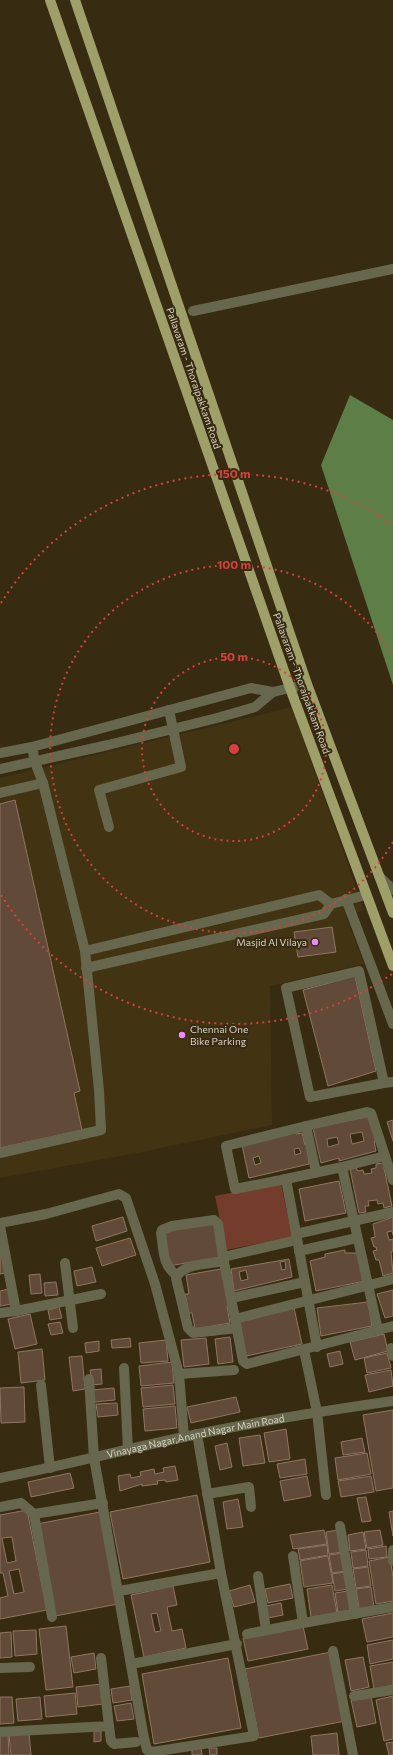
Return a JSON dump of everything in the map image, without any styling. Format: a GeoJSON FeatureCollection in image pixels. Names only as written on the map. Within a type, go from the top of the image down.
{"type":"FeatureCollection","features":[{"type":"Feature","properties":{"kind":"main road","name":"Pallavaram - Thoraipakkam Road"},"geometry":{"type":"LineString","coordinates":[[50,0],[290,688],[393,966]]}},
{"type":"Feature","properties":{"kind":"main road","name":"Pallavaram - Thoraipakkam Road"},"geometry":{"type":"LineString","coordinates":[[75,0],[307,684],[393,913]]}},
{"type":"Feature","properties":{"kind":"street"},"geometry":{"type":"LineString","coordinates":[[193,311],[393,269]]}},
{"type":"Feature","properties":{"kind":"street"},"geometry":{"type":"LineString","coordinates":[[0,753],[32,747],[251,688],[273,692],[307,684]]}},
{"type":"Feature","properties":{"kind":"street"},"geometry":{"type":"LineString","coordinates":[[0,769],[91,749],[255,707],[273,692]]}},
{"type":"Feature","properties":{"kind":"street"},"geometry":{"type":"LineString","coordinates":[[109,828],[99,790],[181,767],[169,710]]}},
{"type":"Feature","properties":{"kind":"street"},"geometry":{"type":"LineString","coordinates":[[87,732],[91,749]]}},
{"type":"Feature","properties":{"kind":"street"},"geometry":{"type":"LineString","coordinates":[[0,1153],[101,1130],[99,1090],[85,951],[43,783],[35,762],[32,747]]}},
{"type":"Feature","properties":{"kind":"street"},"geometry":{"type":"LineString","coordinates":[[0,793],[43,783]]}},
{"type":"Feature","properties":{"kind":"street"},"geometry":{"type":"LineString","coordinates":[[379,876],[393,890]]}},
{"type":"Feature","properties":{"kind":"street"},"geometry":{"type":"LineString","coordinates":[[85,951],[319,895],[331,904]]}},
{"type":"Feature","properties":{"kind":"street"},"geometry":{"type":"LineString","coordinates":[[86,968],[324,914],[331,904],[366,895]]}},
{"type":"Feature","properties":{"kind":"street"},"geometry":{"type":"LineString","coordinates":[[346,899],[393,1024]]}},
{"type":"Feature","properties":{"kind":"street"},"geometry":{"type":"LineString","coordinates":[[359,971],[388,1083],[310,1097],[286,988],[359,971]]}},
{"type":"Feature","properties":{"kind":"street"},"geometry":{"type":"LineString","coordinates":[[385,1156],[342,1167],[235,1189],[226,1146],[367,1112],[370,1113],[385,1156],[393,1180]]}},
{"type":"Feature","properties":{"kind":"street"},"geometry":{"type":"LineString","coordinates":[[306,1126],[316,1172]]}},
{"type":"Feature","properties":{"kind":"street"},"geometry":{"type":"LineString","coordinates":[[342,1167],[378,1330]]}},
{"type":"Feature","properties":{"kind":"street"},"geometry":{"type":"LineString","coordinates":[[286,1179],[317,1347]]}},
{"type":"Feature","properties":{"kind":"street"},"geometry":{"type":"LineString","coordinates":[[0,1222],[46,1214],[119,1194],[126,1198],[155,1284],[179,1374],[184,1437]]}},
{"type":"Feature","properties":{"kind":"street"},"geometry":{"type":"LineString","coordinates":[[393,1212],[187,1268],[179,1272],[176,1278],[188,1328],[193,1334],[236,1324],[308,1302],[393,1279]]}},
{"type":"Feature","properties":{"kind":"street"},"geometry":{"type":"LineString","coordinates":[[177,1276],[168,1269],[161,1233],[167,1227],[214,1220],[218,1224],[243,1361],[247,1364],[305,1352],[317,1347],[393,1326]]}},
{"type":"Feature","properties":{"kind":"street"},"geometry":{"type":"LineString","coordinates":[[0,1226],[16,1311]]}},
{"type":"Feature","properties":{"kind":"street"},"geometry":{"type":"LineString","coordinates":[[299,1251],[357,1238]]}},
{"type":"Feature","properties":{"kind":"street"},"geometry":{"type":"LineString","coordinates":[[65,1263],[73,1328]]}},
{"type":"Feature","properties":{"kind":"street"},"geometry":{"type":"LineString","coordinates":[[232,1298],[305,1282]]}},
{"type":"Feature","properties":{"kind":"street"},"geometry":{"type":"LineString","coordinates":[[0,1314],[101,1294]]}},
{"type":"Feature","properties":{"kind":"street"},"geometry":{"type":"LineString","coordinates":[[305,1352],[317,1412],[326,1496]]}},
{"type":"Feature","properties":{"kind":"street"},"geometry":{"type":"LineString","coordinates":[[124,1368],[128,1450]]}},
{"type":"Feature","properties":{"kind":"street"},"geometry":{"type":"LineString","coordinates":[[179,1374],[234,1370]]}},
{"type":"Feature","properties":{"kind":"street"},"geometry":{"type":"LineString","coordinates":[[89,1379],[94,1458],[119,1591],[130,1664],[147,1750],[156,1752],[254,1736],[237,1644],[221,1573],[197,1434]]}},
{"type":"Feature","properties":{"kind":"street"},"geometry":{"type":"LineString","coordinates":[[41,1385],[50,1468]]}},
{"type":"Feature","properties":{"kind":"street","name":"Vinayaga Nagar,Anand Nagar Main Road"},"geometry":{"type":"LineString","coordinates":[[0,1478],[197,1434],[317,1412],[393,1401]]}},
{"type":"Feature","properties":{"kind":"street"},"geometry":{"type":"LineString","coordinates":[[207,1494],[249,1487],[251,1507]]}},
{"type":"Feature","properties":{"kind":"street"},"geometry":{"type":"LineString","coordinates":[[0,1507],[21,1503],[34,1514],[52,1617]]}},
{"type":"Feature","properties":{"kind":"street"},"geometry":{"type":"LineString","coordinates":[[34,1514],[103,1503]]}},
{"type":"Feature","properties":{"kind":"street"},"geometry":{"type":"LineString","coordinates":[[340,1526],[355,1614]]}},
{"type":"Feature","properties":{"kind":"street"},"geometry":{"type":"LineString","coordinates":[[393,1550],[393,1561]]}},
{"type":"Feature","properties":{"kind":"street"},"geometry":{"type":"LineString","coordinates":[[293,1556],[303,1623]]}},
{"type":"Feature","properties":{"kind":"street"},"geometry":{"type":"LineString","coordinates":[[119,1591],[221,1573]]}},
{"type":"Feature","properties":{"kind":"street"},"geometry":{"type":"LineString","coordinates":[[258,1576],[266,1630]]}},
{"type":"Feature","properties":{"kind":"street"},"geometry":{"type":"LineString","coordinates":[[247,1634],[393,1607]]}},
{"type":"Feature","properties":{"kind":"street"},"geometry":{"type":"LineString","coordinates":[[130,1664],[237,1644]]}},
{"type":"Feature","properties":{"kind":"street"},"geometry":{"type":"LineString","coordinates":[[333,1651],[353,1755]]}},
{"type":"Feature","properties":{"kind":"street"},"geometry":{"type":"LineString","coordinates":[[101,1658],[111,1741],[114,1744],[136,1742]]}},
{"type":"Feature","properties":{"kind":"street"},"geometry":{"type":"LineString","coordinates":[[0,1668],[30,1668]]}},
{"type":"Feature","properties":{"kind":"street"},"geometry":{"type":"LineString","coordinates":[[354,1696],[393,1690]]}},
{"type":"Feature","properties":{"kind":"street"},"geometry":{"type":"LineString","coordinates":[[0,1732],[109,1726]]}},
{"type":"Feature","properties":{"kind":"shaded area"},"geometry":{"type":"Polygon","coordinates":[[[350,395],[393,420],[393,685],[321,465],[350,395]]]}},
{"type":"Feature","properties":{"kind":"shaded area"},"geometry":{"type":"Polygon","coordinates":[[[292,707],[364,910],[346,917],[364,964],[270,986],[272,1125],[142,1152],[0,1178],[0,778],[292,707]]]}},
{"type":"Feature","properties":{"kind":"shaded area"},"geometry":{"type":"Polygon","coordinates":[[[281,1183],[292,1237],[226,1250],[215,1196],[281,1183]]]}},
{"type":"Feature","properties":{"kind":"building"},"geometry":{"type":"Polygon","coordinates":[[[15,800],[80,1091],[74,1093],[82,1130],[0,1148],[0,804],[15,800]]]}},
{"type":"Feature","properties":{"kind":"building","name":"Masjid Al Vilaya"},"geometry":{"type":"Polygon","coordinates":[[[332,927],[336,952],[298,957],[294,932],[332,927]]]}},
{"type":"Feature","properties":{"kind":"building"},"geometry":{"type":"Polygon","coordinates":[[[355,976],[376,1071],[328,1086],[303,990],[355,976]]]}},
{"type":"Feature","properties":{"kind":"building"},"geometry":{"type":"Polygon","coordinates":[[[371,1116],[377,1141],[374,1141],[376,1151],[339,1161],[339,1158],[321,1163],[313,1128],[371,1116]],[[362,1132],[350,1134],[352,1144],[364,1141],[362,1132]],[[337,1137],[327,1139],[328,1147],[339,1144],[337,1137]]]}},
{"type":"Feature","properties":{"kind":"building"},"geometry":{"type":"Polygon","coordinates":[[[393,1120],[393,1141],[387,1122],[393,1120]]]}},
{"type":"Feature","properties":{"kind":"building"},"geometry":{"type":"Polygon","coordinates":[[[295,1131],[296,1134],[302,1133],[305,1145],[308,1144],[309,1164],[249,1178],[242,1145],[295,1131]],[[299,1148],[294,1149],[295,1155],[301,1153],[299,1148]],[[259,1156],[253,1158],[255,1165],[261,1163],[259,1156]]]}},
{"type":"Feature","properties":{"kind":"building"},"geometry":{"type":"Polygon","coordinates":[[[383,1163],[392,1206],[384,1208],[383,1203],[378,1204],[377,1200],[368,1201],[369,1206],[365,1206],[366,1212],[359,1213],[350,1169],[356,1168],[358,1171],[363,1170],[364,1174],[372,1173],[371,1169],[376,1168],[376,1164],[383,1163]]]}},
{"type":"Feature","properties":{"kind":"building"},"geometry":{"type":"Polygon","coordinates":[[[339,1181],[346,1213],[305,1221],[299,1189],[339,1181]]]}},
{"type":"Feature","properties":{"kind":"building"},"geometry":{"type":"Polygon","coordinates":[[[123,1217],[127,1231],[96,1241],[92,1226],[123,1217]]]}},
{"type":"Feature","properties":{"kind":"building"},"geometry":{"type":"Polygon","coordinates":[[[393,1217],[393,1235],[392,1231],[387,1232],[389,1240],[393,1239],[393,1251],[391,1252],[393,1273],[383,1276],[379,1260],[376,1260],[373,1251],[377,1250],[376,1247],[374,1247],[371,1238],[375,1237],[373,1224],[393,1217]]]}},
{"type":"Feature","properties":{"kind":"building"},"geometry":{"type":"Polygon","coordinates":[[[215,1222],[221,1257],[169,1266],[163,1232],[215,1222]]]}},
{"type":"Feature","properties":{"kind":"building"},"geometry":{"type":"Polygon","coordinates":[[[130,1238],[136,1255],[102,1266],[96,1248],[130,1238]]]}},
{"type":"Feature","properties":{"kind":"building"},"geometry":{"type":"Polygon","coordinates":[[[0,1245],[6,1273],[0,1274],[0,1245]]]}},
{"type":"Feature","properties":{"kind":"building"},"geometry":{"type":"Polygon","coordinates":[[[345,1250],[345,1253],[357,1253],[365,1281],[316,1291],[310,1261],[325,1257],[325,1254],[345,1250]]]}},
{"type":"Feature","properties":{"kind":"building"},"geometry":{"type":"Polygon","coordinates":[[[289,1259],[292,1277],[234,1291],[231,1269],[289,1259]],[[285,1261],[280,1262],[282,1270],[286,1269],[285,1261]],[[246,1270],[239,1272],[241,1281],[248,1279],[246,1270]]]}},
{"type":"Feature","properties":{"kind":"building"},"geometry":{"type":"Polygon","coordinates":[[[92,1267],[96,1282],[77,1286],[74,1271],[92,1267]]]}},
{"type":"Feature","properties":{"kind":"building"},"geometry":{"type":"Polygon","coordinates":[[[221,1269],[230,1305],[227,1306],[230,1323],[195,1329],[192,1313],[189,1313],[185,1294],[189,1294],[186,1275],[221,1269]]]}},
{"type":"Feature","properties":{"kind":"building"},"geometry":{"type":"Polygon","coordinates":[[[40,1274],[42,1293],[31,1294],[29,1275],[40,1274]]]}},
{"type":"Feature","properties":{"kind":"building"},"geometry":{"type":"Polygon","coordinates":[[[56,1282],[58,1295],[45,1296],[44,1283],[56,1282]]]}},
{"type":"Feature","properties":{"kind":"building"},"geometry":{"type":"Polygon","coordinates":[[[9,1289],[12,1304],[0,1306],[0,1291],[9,1289]]]}},
{"type":"Feature","properties":{"kind":"building"},"geometry":{"type":"Polygon","coordinates":[[[393,1290],[393,1316],[385,1318],[377,1294],[393,1290]]]}},
{"type":"Feature","properties":{"kind":"building"},"geometry":{"type":"Polygon","coordinates":[[[368,1302],[372,1326],[321,1336],[317,1308],[368,1302]]]}},
{"type":"Feature","properties":{"kind":"building"},"geometry":{"type":"Polygon","coordinates":[[[59,1307],[62,1318],[50,1320],[48,1310],[59,1307]]]}},
{"type":"Feature","properties":{"kind":"building"},"geometry":{"type":"Polygon","coordinates":[[[294,1308],[302,1344],[246,1356],[238,1320],[294,1308]]]}},
{"type":"Feature","properties":{"kind":"building"},"geometry":{"type":"Polygon","coordinates":[[[30,1314],[37,1344],[15,1349],[8,1319],[30,1314]]]}},
{"type":"Feature","properties":{"kind":"building"},"geometry":{"type":"Polygon","coordinates":[[[60,1322],[63,1333],[51,1335],[48,1324],[60,1322]]]}},
{"type":"Feature","properties":{"kind":"building"},"geometry":{"type":"Polygon","coordinates":[[[384,1334],[388,1351],[355,1360],[350,1342],[384,1334]]]}},
{"type":"Feature","properties":{"kind":"building"},"geometry":{"type":"Polygon","coordinates":[[[230,1337],[233,1362],[218,1364],[215,1339],[230,1337]]]}},
{"type":"Feature","properties":{"kind":"building"},"geometry":{"type":"Polygon","coordinates":[[[130,1338],[131,1347],[112,1348],[111,1340],[130,1338]]]}},
{"type":"Feature","properties":{"kind":"building"},"geometry":{"type":"Polygon","coordinates":[[[206,1338],[209,1364],[184,1367],[181,1340],[206,1338]]]}},
{"type":"Feature","properties":{"kind":"building"},"geometry":{"type":"Polygon","coordinates":[[[166,1340],[168,1361],[141,1363],[139,1343],[166,1340]]]}},
{"type":"Feature","properties":{"kind":"building"},"geometry":{"type":"Polygon","coordinates":[[[99,1341],[99,1351],[86,1353],[85,1343],[99,1341]]]}},
{"type":"Feature","properties":{"kind":"building"},"geometry":{"type":"Polygon","coordinates":[[[42,1349],[45,1380],[21,1383],[18,1352],[42,1349]]]}},
{"type":"Feature","properties":{"kind":"building"},"geometry":{"type":"Polygon","coordinates":[[[340,1351],[343,1364],[330,1367],[327,1354],[340,1351]]]}},
{"type":"Feature","properties":{"kind":"building"},"geometry":{"type":"Polygon","coordinates":[[[387,1353],[391,1368],[367,1373],[364,1358],[387,1353]]]}},
{"type":"Feature","properties":{"kind":"building"},"geometry":{"type":"Polygon","coordinates":[[[82,1356],[85,1389],[73,1391],[69,1357],[82,1356]]]}},
{"type":"Feature","properties":{"kind":"building"},"geometry":{"type":"Polygon","coordinates":[[[172,1362],[174,1383],[141,1386],[139,1366],[172,1362]]]}},
{"type":"Feature","properties":{"kind":"building"},"geometry":{"type":"Polygon","coordinates":[[[101,1369],[102,1384],[92,1385],[90,1370],[101,1369]]]}},
{"type":"Feature","properties":{"kind":"building"},"geometry":{"type":"Polygon","coordinates":[[[391,1370],[393,1386],[369,1392],[365,1375],[391,1370]]]}},
{"type":"Feature","properties":{"kind":"building"},"geometry":{"type":"Polygon","coordinates":[[[173,1385],[175,1404],[143,1407],[141,1388],[173,1385]]]}},
{"type":"Feature","properties":{"kind":"building"},"geometry":{"type":"Polygon","coordinates":[[[24,1387],[25,1422],[1,1423],[0,1388],[24,1387]]]}},
{"type":"Feature","properties":{"kind":"building"},"geometry":{"type":"Polygon","coordinates":[[[114,1388],[115,1400],[94,1402],[92,1390],[114,1388]]]}},
{"type":"Feature","properties":{"kind":"building"},"geometry":{"type":"Polygon","coordinates":[[[236,1397],[240,1412],[191,1423],[187,1407],[236,1397]]]}},
{"type":"Feature","properties":{"kind":"building"},"geometry":{"type":"Polygon","coordinates":[[[117,1403],[118,1415],[98,1417],[96,1404],[117,1403]]]}},
{"type":"Feature","properties":{"kind":"building"},"geometry":{"type":"Polygon","coordinates":[[[175,1406],[177,1428],[145,1431],[143,1409],[175,1406]]]}},
{"type":"Feature","properties":{"kind":"building"},"geometry":{"type":"Polygon","coordinates":[[[393,1410],[393,1488],[376,1491],[363,1415],[393,1410]]]}},
{"type":"Feature","properties":{"kind":"building"},"geometry":{"type":"Polygon","coordinates":[[[286,1429],[290,1459],[269,1462],[264,1433],[286,1429]]]}},
{"type":"Feature","properties":{"kind":"building"},"geometry":{"type":"Polygon","coordinates":[[[260,1435],[265,1463],[243,1466],[239,1438],[260,1435]]]}},
{"type":"Feature","properties":{"kind":"building"},"geometry":{"type":"Polygon","coordinates":[[[362,1438],[365,1452],[343,1455],[341,1442],[362,1438]]]}},
{"type":"Feature","properties":{"kind":"building"},"geometry":{"type":"Polygon","coordinates":[[[227,1443],[232,1467],[220,1470],[215,1446],[227,1443]]]}},
{"type":"Feature","properties":{"kind":"building"},"geometry":{"type":"Polygon","coordinates":[[[367,1453],[371,1474],[338,1480],[335,1458],[367,1453]]]}},
{"type":"Feature","properties":{"kind":"building"},"geometry":{"type":"Polygon","coordinates":[[[305,1459],[307,1474],[280,1478],[277,1464],[305,1459]]]}},
{"type":"Feature","properties":{"kind":"building"},"geometry":{"type":"Polygon","coordinates":[[[175,1466],[178,1480],[166,1482],[165,1480],[157,1481],[158,1484],[142,1486],[142,1484],[120,1491],[118,1476],[130,1474],[131,1478],[141,1476],[140,1472],[154,1469],[155,1474],[164,1472],[163,1468],[175,1466]]]}},
{"type":"Feature","properties":{"kind":"building"},"geometry":{"type":"Polygon","coordinates":[[[70,1473],[74,1488],[31,1497],[28,1482],[70,1473]]]}},
{"type":"Feature","properties":{"kind":"building"},"geometry":{"type":"Polygon","coordinates":[[[307,1476],[311,1496],[284,1501],[280,1481],[307,1476]]]}},
{"type":"Feature","properties":{"kind":"building"},"geometry":{"type":"Polygon","coordinates":[[[371,1476],[374,1492],[341,1497],[338,1481],[371,1476]]]}},
{"type":"Feature","properties":{"kind":"building"},"geometry":{"type":"Polygon","coordinates":[[[197,1495],[210,1562],[123,1579],[110,1512],[197,1495]]]}},
{"type":"Feature","properties":{"kind":"building"},"geometry":{"type":"Polygon","coordinates":[[[366,1497],[371,1521],[362,1522],[357,1498],[366,1497]]]}},
{"type":"Feature","properties":{"kind":"building"},"geometry":{"type":"Polygon","coordinates":[[[238,1499],[243,1527],[227,1529],[223,1502],[238,1499]]]}},
{"type":"Feature","properties":{"kind":"building"},"geometry":{"type":"Polygon","coordinates":[[[27,1510],[47,1610],[0,1619],[0,1598],[8,1596],[3,1573],[0,1573],[0,1515],[27,1510]],[[12,1537],[2,1538],[7,1563],[16,1561],[12,1537]],[[19,1569],[9,1571],[14,1594],[24,1592],[19,1569]]]}},
{"type":"Feature","properties":{"kind":"building"},"geometry":{"type":"Polygon","coordinates":[[[393,1511],[393,1536],[389,1512],[393,1511]]]}},
{"type":"Feature","properties":{"kind":"building"},"geometry":{"type":"Polygon","coordinates":[[[100,1512],[118,1604],[55,1616],[37,1524],[100,1512]]]}},
{"type":"Feature","properties":{"kind":"building"},"geometry":{"type":"Polygon","coordinates":[[[324,1530],[327,1544],[293,1549],[290,1535],[324,1530]]]}},
{"type":"Feature","properties":{"kind":"building"},"geometry":{"type":"Polygon","coordinates":[[[338,1530],[342,1552],[329,1554],[326,1532],[338,1530]]]}},
{"type":"Feature","properties":{"kind":"building"},"geometry":{"type":"Polygon","coordinates":[[[380,1530],[383,1545],[367,1548],[364,1532],[380,1530]]]}},
{"type":"Feature","properties":{"kind":"building"},"geometry":{"type":"Polygon","coordinates":[[[363,1532],[366,1549],[350,1551],[348,1535],[363,1532]]]}},
{"type":"Feature","properties":{"kind":"building"},"geometry":{"type":"Polygon","coordinates":[[[327,1545],[328,1555],[300,1560],[298,1549],[327,1545]]]}},
{"type":"Feature","properties":{"kind":"building"},"geometry":{"type":"Polygon","coordinates":[[[386,1546],[387,1557],[369,1559],[368,1549],[386,1546]]]}},
{"type":"Feature","properties":{"kind":"building"},"geometry":{"type":"Polygon","coordinates":[[[366,1550],[368,1566],[353,1568],[351,1552],[366,1550]]]}},
{"type":"Feature","properties":{"kind":"building"},"geometry":{"type":"Polygon","coordinates":[[[343,1553],[345,1571],[332,1573],[329,1555],[343,1553]]]}},
{"type":"Feature","properties":{"kind":"building"},"geometry":{"type":"Polygon","coordinates":[[[328,1556],[333,1583],[304,1587],[300,1561],[328,1556]]]}},
{"type":"Feature","properties":{"kind":"building"},"geometry":{"type":"Polygon","coordinates":[[[390,1557],[393,1577],[393,1601],[376,1604],[369,1561],[390,1557]]]}},
{"type":"Feature","properties":{"kind":"building"},"geometry":{"type":"Polygon","coordinates":[[[368,1567],[371,1586],[356,1588],[353,1569],[368,1567]]]}},
{"type":"Feature","properties":{"kind":"building"},"geometry":{"type":"Polygon","coordinates":[[[345,1572],[348,1589],[335,1591],[332,1574],[345,1572]]]}},
{"type":"Feature","properties":{"kind":"building"},"geometry":{"type":"Polygon","coordinates":[[[290,1584],[293,1598],[268,1603],[265,1589],[290,1584]]]}},
{"type":"Feature","properties":{"kind":"building"},"geometry":{"type":"Polygon","coordinates":[[[250,1585],[255,1602],[234,1607],[229,1591],[250,1585]]]}},
{"type":"Feature","properties":{"kind":"building"},"geometry":{"type":"Polygon","coordinates":[[[332,1585],[337,1613],[311,1617],[307,1589],[332,1585]]]}},
{"type":"Feature","properties":{"kind":"building"},"geometry":{"type":"Polygon","coordinates":[[[173,1586],[177,1605],[167,1607],[172,1631],[182,1629],[186,1648],[144,1657],[131,1595],[173,1586]],[[157,1613],[151,1614],[155,1632],[161,1631],[157,1613]]]}},
{"type":"Feature","properties":{"kind":"building"},"geometry":{"type":"Polygon","coordinates":[[[371,1587],[374,1607],[359,1609],[356,1589],[371,1587]]]}},
{"type":"Feature","properties":{"kind":"building"},"geometry":{"type":"Polygon","coordinates":[[[348,1591],[351,1610],[338,1612],[335,1593],[348,1591]]]}},
{"type":"Feature","properties":{"kind":"building"},"geometry":{"type":"Polygon","coordinates":[[[281,1603],[283,1615],[268,1618],[266,1606],[281,1603]]]}},
{"type":"Feature","properties":{"kind":"building"},"geometry":{"type":"Polygon","coordinates":[[[393,1613],[393,1637],[367,1642],[362,1619],[393,1613]]]}},
{"type":"Feature","properties":{"kind":"building"},"geometry":{"type":"Polygon","coordinates":[[[66,1626],[73,1687],[46,1690],[39,1629],[66,1626]]]}},
{"type":"Feature","properties":{"kind":"building"},"geometry":{"type":"Polygon","coordinates":[[[303,1626],[308,1649],[248,1661],[243,1638],[303,1626]]]}},
{"type":"Feature","properties":{"kind":"building"},"geometry":{"type":"Polygon","coordinates":[[[36,1630],[37,1654],[15,1656],[13,1631],[36,1630]]]}},
{"type":"Feature","properties":{"kind":"building"},"geometry":{"type":"Polygon","coordinates":[[[11,1632],[12,1657],[0,1658],[0,1633],[11,1632]]]}},
{"type":"Feature","properties":{"kind":"building"},"geometry":{"type":"Polygon","coordinates":[[[393,1640],[393,1659],[370,1664],[367,1645],[393,1640]]]}},
{"type":"Feature","properties":{"kind":"building"},"geometry":{"type":"Polygon","coordinates":[[[331,1652],[345,1721],[259,1738],[245,1669],[331,1652]]]}},
{"type":"Feature","properties":{"kind":"building"},"geometry":{"type":"Polygon","coordinates":[[[94,1653],[96,1669],[74,1673],[71,1657],[94,1653]]]}},
{"type":"Feature","properties":{"kind":"building"},"geometry":{"type":"Polygon","coordinates":[[[363,1657],[369,1687],[351,1691],[345,1660],[363,1657]]]}},
{"type":"Feature","properties":{"kind":"building"},"geometry":{"type":"Polygon","coordinates":[[[228,1658],[241,1728],[154,1744],[142,1674],[228,1658]]]}},
{"type":"Feature","properties":{"kind":"building"},"geometry":{"type":"Polygon","coordinates":[[[393,1662],[393,1685],[374,1689],[370,1666],[393,1662]]]}},
{"type":"Feature","properties":{"kind":"building"},"geometry":{"type":"Polygon","coordinates":[[[101,1684],[103,1704],[78,1707],[76,1687],[101,1684]]]}},
{"type":"Feature","properties":{"kind":"building"},"geometry":{"type":"Polygon","coordinates":[[[130,1686],[132,1700],[113,1703],[111,1689],[130,1686]]]}},
{"type":"Feature","properties":{"kind":"building"},"geometry":{"type":"Polygon","coordinates":[[[75,1693],[77,1714],[46,1717],[44,1696],[75,1693]]]}},
{"type":"Feature","properties":{"kind":"building"},"geometry":{"type":"Polygon","coordinates":[[[371,1696],[376,1723],[357,1727],[351,1700],[371,1696]]]}},
{"type":"Feature","properties":{"kind":"building"},"geometry":{"type":"Polygon","coordinates":[[[393,1696],[393,1739],[384,1741],[376,1700],[393,1696]]]}},
{"type":"Feature","properties":{"kind":"building"},"geometry":{"type":"Polygon","coordinates":[[[0,1697],[12,1697],[14,1723],[0,1724],[0,1697]]]}},
{"type":"Feature","properties":{"kind":"building"},"geometry":{"type":"Polygon","coordinates":[[[40,1697],[42,1719],[18,1721],[16,1699],[40,1697]]]}},
{"type":"Feature","properties":{"kind":"building"},"geometry":{"type":"Polygon","coordinates":[[[131,1703],[134,1719],[117,1721],[114,1706],[131,1703]]]}},
{"type":"Feature","properties":{"kind":"building"},"geometry":{"type":"Polygon","coordinates":[[[94,1731],[101,1731],[101,1741],[94,1742],[94,1731]]]}},
{"type":"Feature","properties":{"kind":"building"},"geometry":{"type":"Polygon","coordinates":[[[29,1733],[31,1755],[11,1755],[9,1735],[29,1733]]]}},
{"type":"Feature","properties":{"kind":"building"},"geometry":{"type":"Polygon","coordinates":[[[337,1733],[339,1755],[313,1755],[311,1736],[337,1733]]]}},
{"type":"Feature","properties":{"kind":"building"},"geometry":{"type":"Polygon","coordinates":[[[8,1734],[9,1755],[0,1755],[0,1735],[8,1734]]]}},
{"type":"Feature","properties":{"kind":"building"},"geometry":{"type":"Polygon","coordinates":[[[393,1742],[393,1755],[389,1755],[386,1743],[393,1742]]]}},
{"type":"Feature","properties":{"kind":"building"},"geometry":{"type":"Polygon","coordinates":[[[201,1746],[202,1755],[192,1755],[192,1747],[201,1746]]]}},
{"type":"Feature","properties":{"kind":"building"},"geometry":{"type":"Polygon","coordinates":[[[209,1748],[217,1748],[217,1755],[210,1755],[209,1748]]]}},
{"type":"Feature","properties":{"kind":"place","name":"Masjid Al Vilaya"},"geometry":{"type":"Point","coordinates":[315,942]}},
{"type":"Feature","properties":{"kind":"place","name":"Chennai One Bike Parking"},"geometry":{"type":"Point","coordinates":[182,1035]}}]}
